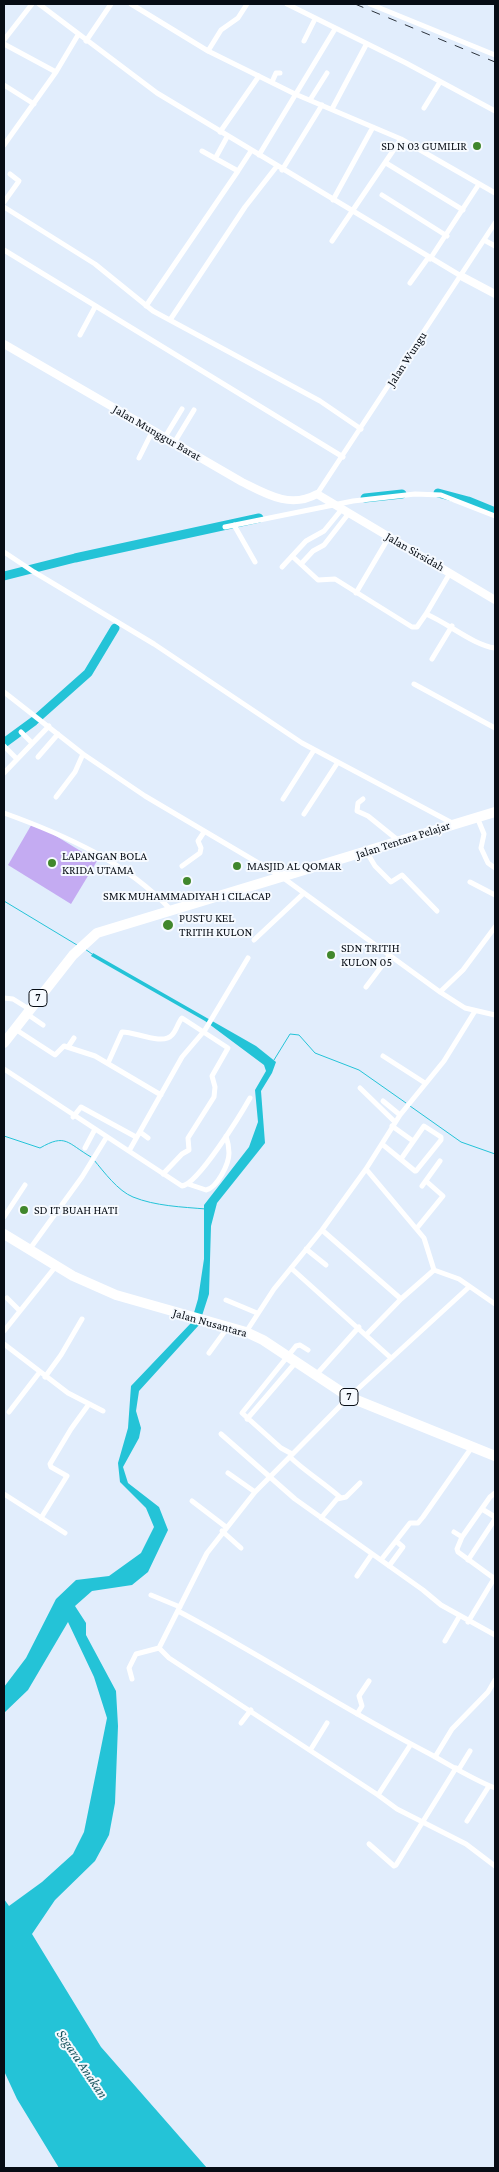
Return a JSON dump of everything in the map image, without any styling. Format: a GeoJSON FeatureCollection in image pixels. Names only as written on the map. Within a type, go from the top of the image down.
{"type":"FeatureCollection","features":[{"type":"Feature","properties":{"kind":"highway","name":"Jalan Tentara Pelajar"},"geometry":{"type":"LineString","coordinates":[[27,1011],[85,942],[106,929],[282,878],[495,812]]}},
{"type":"Feature","properties":{"kind":"highway","name":"7"},"geometry":{"type":"LineString","coordinates":[[4,1043],[27,1011]]}},
{"type":"Feature","properties":{"kind":"highway","name":"Jalan Nusantara"},"geometry":{"type":"LineString","coordinates":[[4,1234],[56,1266],[116,1295],[246,1332],[349,1397],[495,1456]]}},
{"type":"Feature","properties":{"kind":"street"},"geometry":{"type":"LineString","coordinates":[[4,40],[32,4]]}},
{"type":"Feature","properties":{"kind":"street"},"geometry":{"type":"LineString","coordinates":[[39,4],[157,93],[429,258],[495,294]]}},
{"type":"Feature","properties":{"kind":"street"},"geometry":{"type":"LineString","coordinates":[[86,41],[111,4]]}},
{"type":"Feature","properties":{"kind":"street"},"geometry":{"type":"LineString","coordinates":[[130,4],[138,5],[186,40],[295,94],[401,139],[495,193]]}},
{"type":"Feature","properties":{"kind":"street"},"geometry":{"type":"LineString","coordinates":[[208,51],[221,30],[238,18],[246,4]]}},
{"type":"Feature","properties":{"kind":"street"},"geometry":{"type":"LineString","coordinates":[[287,4],[495,111]]}},
{"type":"Feature","properties":{"kind":"street"},"geometry":{"type":"LineString","coordinates":[[370,4],[382,6],[495,55]]}},
{"type":"Feature","properties":{"kind":"street"},"geometry":{"type":"LineString","coordinates":[[304,42],[315,19]]}},
{"type":"Feature","properties":{"kind":"street"},"geometry":{"type":"LineString","coordinates":[[259,156],[335,29]]}},
{"type":"Feature","properties":{"kind":"street"},"geometry":{"type":"LineString","coordinates":[[4,145],[6,137],[34,104],[78,35]]}},
{"type":"Feature","properties":{"kind":"street"},"geometry":{"type":"LineString","coordinates":[[4,44],[56,72]]}},
{"type":"Feature","properties":{"kind":"street"},"geometry":{"type":"LineString","coordinates":[[332,109],[366,45]]}},
{"type":"Feature","properties":{"kind":"street"},"geometry":{"type":"LineString","coordinates":[[272,82],[276,73],[280,73]]}},
{"type":"Feature","properties":{"kind":"street"},"geometry":{"type":"LineString","coordinates":[[310,100],[327,73]]}},
{"type":"Feature","properties":{"kind":"street"},"geometry":{"type":"LineString","coordinates":[[220,132],[259,76]]}},
{"type":"Feature","properties":{"kind":"street"},"geometry":{"type":"LineString","coordinates":[[424,108],[440,82]]}},
{"type":"Feature","properties":{"kind":"street"},"geometry":{"type":"LineString","coordinates":[[4,85],[34,104]]}},
{"type":"Feature","properties":{"kind":"street"},"geometry":{"type":"LineString","coordinates":[[282,170],[322,105]]}},
{"type":"Feature","properties":{"kind":"street"},"geometry":{"type":"LineString","coordinates":[[333,200],[373,127]]}},
{"type":"Feature","properties":{"kind":"street"},"geometry":{"type":"LineString","coordinates":[[216,157],[227,137]]}},
{"type":"Feature","properties":{"kind":"street"},"geometry":{"type":"LineString","coordinates":[[332,241],[401,139]]}},
{"type":"Feature","properties":{"kind":"street"},"geometry":{"type":"LineString","coordinates":[[202,151],[216,157],[238,171]]}},
{"type":"Feature","properties":{"kind":"street"},"geometry":{"type":"LineString","coordinates":[[146,306],[251,151]]}},
{"type":"Feature","properties":{"kind":"street"},"geometry":{"type":"LineString","coordinates":[[386,163],[463,210]]}},
{"type":"Feature","properties":{"kind":"street"},"geometry":{"type":"LineString","coordinates":[[170,320],[245,207],[277,166]]}},
{"type":"Feature","properties":{"kind":"street"},"geometry":{"type":"LineString","coordinates":[[4,202],[19,180],[10,174]]}},
{"type":"Feature","properties":{"kind":"street"},"geometry":{"type":"LineString","coordinates":[[410,283],[447,236],[479,184]]}},
{"type":"Feature","properties":{"kind":"street"},"geometry":{"type":"LineString","coordinates":[[382,195],[447,236]]}},
{"type":"Feature","properties":{"kind":"street"},"geometry":{"type":"LineString","coordinates":[[4,206],[94,264],[146,306],[320,401],[361,429]]}},
{"type":"Feature","properties":{"kind":"street","name":"Jalan Wungu"},"geometry":{"type":"LineString","coordinates":[[317,494],[495,223]]}},
{"type":"Feature","properties":{"kind":"street"},"geometry":{"type":"LineString","coordinates":[[484,240],[495,246]]}},
{"type":"Feature","properties":{"kind":"street"},"geometry":{"type":"LineString","coordinates":[[4,250],[343,457]]}},
{"type":"Feature","properties":{"kind":"street"},"geometry":{"type":"LineString","coordinates":[[80,335],[95,307]]}},
{"type":"Feature","properties":{"kind":"street","name":"Jalan Munggur Barat"},"geometry":{"type":"LineString","coordinates":[[4,344],[231,476],[275,498],[292,501],[317,494]]}},
{"type":"Feature","properties":{"kind":"street"},"geometry":{"type":"LineString","coordinates":[[165,437],[182,409]]}},
{"type":"Feature","properties":{"kind":"street"},"geometry":{"type":"LineString","coordinates":[[174,443],[194,410]]}},
{"type":"Feature","properties":{"kind":"street"},"geometry":{"type":"LineString","coordinates":[[139,458],[153,430]]}},
{"type":"Feature","properties":{"kind":"street","name":"Jalan Sirsidah"},"geometry":{"type":"LineString","coordinates":[[317,494],[495,600]]}},
{"type":"Feature","properties":{"kind":"street"},"geometry":{"type":"LineString","coordinates":[[225,527],[340,508],[381,498],[436,495],[458,501],[495,516]]}},
{"type":"Feature","properties":{"kind":"street"},"geometry":{"type":"LineString","coordinates":[[282,567],[308,539],[324,531],[340,508]]}},
{"type":"Feature","properties":{"kind":"street"},"geometry":{"type":"LineString","coordinates":[[301,564],[313,551],[324,545],[340,508]]}},
{"type":"Feature","properties":{"kind":"street"},"geometry":{"type":"LineString","coordinates":[[234,525],[255,562]]}},
{"type":"Feature","properties":{"kind":"street"},"geometry":{"type":"LineString","coordinates":[[356,593],[389,537]]}},
{"type":"Feature","properties":{"kind":"street"},"geometry":{"type":"LineString","coordinates":[[4,552],[154,644],[271,724],[314,750],[454,824]]}},
{"type":"Feature","properties":{"kind":"street"},"geometry":{"type":"LineString","coordinates":[[292,556],[318,580],[334,578],[412,627],[417,627],[450,573]]}},
{"type":"Feature","properties":{"kind":"street"},"geometry":{"type":"LineString","coordinates":[[426,614],[452,626],[484,646],[495,648]]}},
{"type":"Feature","properties":{"kind":"street"},"geometry":{"type":"LineString","coordinates":[[432,659],[452,626]]}},
{"type":"Feature","properties":{"kind":"street"},"geometry":{"type":"LineString","coordinates":[[414,684],[495,728]]}},
{"type":"Feature","properties":{"kind":"street"},"geometry":{"type":"LineString","coordinates":[[5,695],[34,714],[83,754],[204,832],[304,893],[440,992],[475,1011],[495,1015]]}},
{"type":"Feature","properties":{"kind":"street"},"geometry":{"type":"LineString","coordinates":[[4,773],[48,726]]}},
{"type":"Feature","properties":{"kind":"street"},"geometry":{"type":"LineString","coordinates":[[21,732],[32,743]]}},
{"type":"Feature","properties":{"kind":"street"},"geometry":{"type":"LineString","coordinates":[[38,757],[58,734]]}},
{"type":"Feature","properties":{"kind":"street"},"geometry":{"type":"LineString","coordinates":[[4,746],[17,759]]}},
{"type":"Feature","properties":{"kind":"street"},"geometry":{"type":"LineString","coordinates":[[283,799],[314,750]]}},
{"type":"Feature","properties":{"kind":"street"},"geometry":{"type":"LineString","coordinates":[[56,797],[75,772],[83,754]]}},
{"type":"Feature","properties":{"kind":"street"},"geometry":{"type":"LineString","coordinates":[[304,814],[338,762]]}},
{"type":"Feature","properties":{"kind":"street"},"geometry":{"type":"LineString","coordinates":[[363,799],[358,803],[357,810],[368,816],[399,841]]}},
{"type":"Feature","properties":{"kind":"street"},"geometry":{"type":"LineString","coordinates":[[4,813],[22,819],[103,856],[153,891],[172,910]]}},
{"type":"Feature","properties":{"kind":"street"},"geometry":{"type":"LineString","coordinates":[[477,817],[484,834],[481,848],[488,863],[495,868]]}},
{"type":"Feature","properties":{"kind":"street"},"geometry":{"type":"LineString","coordinates":[[182,866],[200,853],[201,848],[198,840],[204,832]]}},
{"type":"Feature","properties":{"kind":"street"},"geometry":{"type":"LineString","coordinates":[[366,852],[375,866],[391,882],[402,875],[437,911]]}},
{"type":"Feature","properties":{"kind":"street"},"geometry":{"type":"LineString","coordinates":[[470,882],[495,895]]}},
{"type":"Feature","properties":{"kind":"street"},"geometry":{"type":"LineString","coordinates":[[254,940],[304,893]]}},
{"type":"Feature","properties":{"kind":"street"},"geometry":{"type":"LineString","coordinates":[[440,992],[463,970],[495,927]]}},
{"type":"Feature","properties":{"kind":"street"},"geometry":{"type":"LineString","coordinates":[[366,987],[390,955]]}},
{"type":"Feature","properties":{"kind":"street"},"geometry":{"type":"LineString","coordinates":[[129,1151],[185,1052],[204,1031],[248,958]]}},
{"type":"Feature","properties":{"kind":"street"},"geometry":{"type":"LineString","coordinates":[[4,998],[13,998],[43,1025]]}},
{"type":"Feature","properties":{"kind":"street"},"geometry":{"type":"LineString","coordinates":[[246,1332],[257,1313],[322,1230],[366,1169],[400,1114],[444,1061],[475,1011]]}},
{"type":"Feature","properties":{"kind":"street"},"geometry":{"type":"LineString","coordinates":[[108,1063],[122,1032],[141,1037],[168,1038],[173,1035],[182,1018],[225,1044],[229,1050],[212,1076],[215,1087],[214,1097],[188,1138],[189,1150],[182,1154],[163,1174]]}},
{"type":"Feature","properties":{"kind":"street"},"geometry":{"type":"LineString","coordinates":[[14,1028],[55,1055],[62,1047],[68,1047],[108,1063],[161,1095]]}},
{"type":"Feature","properties":{"kind":"street"},"geometry":{"type":"LineString","coordinates":[[68,1047],[74,1038]]}},
{"type":"Feature","properties":{"kind":"street"},"geometry":{"type":"LineString","coordinates":[[383,1056],[426,1084]]}},
{"type":"Feature","properties":{"kind":"street"},"geometry":{"type":"LineString","coordinates":[[4,1069],[94,1131],[129,1151],[182,1186],[188,1184],[213,1156],[250,1098]]}},
{"type":"Feature","properties":{"kind":"street"},"geometry":{"type":"LineString","coordinates":[[360,1088],[413,1141]]}},
{"type":"Feature","properties":{"kind":"street"},"geometry":{"type":"LineString","coordinates":[[383,1101],[400,1114]]}},
{"type":"Feature","properties":{"kind":"street"},"geometry":{"type":"LineString","coordinates":[[73,1116],[81,1107],[136,1138]]}},
{"type":"Feature","properties":{"kind":"street"},"geometry":{"type":"LineString","coordinates":[[382,1144],[415,1171],[419,1169],[442,1139],[425,1126],[401,1159]]}},
{"type":"Feature","properties":{"kind":"street"},"geometry":{"type":"LineString","coordinates":[[85,1148],[94,1131]]}},
{"type":"Feature","properties":{"kind":"street"},"geometry":{"type":"LineString","coordinates":[[140,1132],[148,1138]]}},
{"type":"Feature","properties":{"kind":"street"},"geometry":{"type":"LineString","coordinates":[[188,1184],[206,1190],[212,1188],[228,1161],[230,1151],[226,1136]]}},
{"type":"Feature","properties":{"kind":"street"},"geometry":{"type":"LineString","coordinates":[[29,1250],[92,1163],[106,1138]]}},
{"type":"Feature","properties":{"kind":"street"},"geometry":{"type":"LineString","coordinates":[[426,1182],[440,1161]]}},
{"type":"Feature","properties":{"kind":"street"},"geometry":{"type":"LineString","coordinates":[[366,1169],[416,1228],[427,1245],[434,1270]]}},
{"type":"Feature","properties":{"kind":"street"},"geometry":{"type":"LineString","coordinates":[[416,1228],[443,1196],[426,1182],[419,1169]]}},
{"type":"Feature","properties":{"kind":"street"},"geometry":{"type":"LineString","coordinates":[[4,1217],[25,1185]]}},
{"type":"Feature","properties":{"kind":"street"},"geometry":{"type":"LineString","coordinates":[[322,1230],[401,1299]]}},
{"type":"Feature","properties":{"kind":"street"},"geometry":{"type":"LineString","coordinates":[[306,1249],[326,1265]]}},
{"type":"Feature","properties":{"kind":"street"},"geometry":{"type":"LineString","coordinates":[[4,1332],[56,1266]]}},
{"type":"Feature","properties":{"kind":"street"},"geometry":{"type":"LineString","coordinates":[[291,1268],[367,1334],[391,1358]]}},
{"type":"Feature","properties":{"kind":"street"},"geometry":{"type":"LineString","coordinates":[[434,1270],[460,1279],[495,1304]]}},
{"type":"Feature","properties":{"kind":"street"},"geometry":{"type":"LineString","coordinates":[[367,1334],[401,1299],[434,1270]]}},
{"type":"Feature","properties":{"kind":"street"},"geometry":{"type":"LineString","coordinates":[[132,1679],[129,1668],[136,1654],[159,1648],[207,1553],[255,1492],[349,1397],[469,1287]]}},
{"type":"Feature","properties":{"kind":"street"},"geometry":{"type":"LineString","coordinates":[[7,1298],[20,1311]]}},
{"type":"Feature","properties":{"kind":"street"},"geometry":{"type":"LineString","coordinates":[[226,1300],[257,1313]]}},
{"type":"Feature","properties":{"kind":"street"},"geometry":{"type":"LineString","coordinates":[[46,1377],[82,1319]]}},
{"type":"Feature","properties":{"kind":"street"},"geometry":{"type":"LineString","coordinates":[[209,1353],[228,1327]]}},
{"type":"Feature","properties":{"kind":"street"},"geometry":{"type":"LineString","coordinates":[[316,1376],[359,1328]]}},
{"type":"Feature","properties":{"kind":"street"},"geometry":{"type":"LineString","coordinates":[[4,1344],[68,1393],[104,1411]]}},
{"type":"Feature","properties":{"kind":"street"},"geometry":{"type":"LineString","coordinates":[[308,1350],[297,1345],[292,1360],[247,1419],[291,1456],[312,1477],[317,1478],[341,1498]]}},
{"type":"Feature","properties":{"kind":"street"},"geometry":{"type":"LineString","coordinates":[[9,1412],[40,1373]]}},
{"type":"Feature","properties":{"kind":"street"},"geometry":{"type":"LineString","coordinates":[[41,1518],[67,1476],[50,1464],[89,1404]]}},
{"type":"Feature","properties":{"kind":"street"},"geometry":{"type":"LineString","coordinates":[[221,1434],[268,1478],[321,1518],[459,1617],[495,1635]]}},
{"type":"Feature","properties":{"kind":"street"},"geometry":{"type":"LineString","coordinates":[[381,1560],[411,1522],[418,1523],[423,1517],[472,1447]]}},
{"type":"Feature","properties":{"kind":"street"},"geometry":{"type":"LineString","coordinates":[[228,1473],[255,1492]]}},
{"type":"Feature","properties":{"kind":"street"},"geometry":{"type":"LineString","coordinates":[[321,1518],[341,1498],[346,1497],[360,1483]]}},
{"type":"Feature","properties":{"kind":"street"},"geometry":{"type":"LineString","coordinates":[[468,1622],[495,1578],[457,1551],[462,1537],[495,1493]]}},
{"type":"Feature","properties":{"kind":"street"},"geometry":{"type":"LineString","coordinates":[[4,1494],[65,1533]]}},
{"type":"Feature","properties":{"kind":"street"},"geometry":{"type":"LineString","coordinates":[[192,1501],[224,1529],[241,1548]]}},
{"type":"Feature","properties":{"kind":"street"},"geometry":{"type":"LineString","coordinates":[[468,1560],[495,1518],[482,1509]]}},
{"type":"Feature","properties":{"kind":"street"},"geometry":{"type":"LineString","coordinates":[[454,1532],[462,1537]]}},
{"type":"Feature","properties":{"kind":"street"},"geometry":{"type":"LineString","coordinates":[[389,1566],[403,1547],[396,1541]]}},
{"type":"Feature","properties":{"kind":"street"},"geometry":{"type":"LineString","coordinates":[[357,1576],[372,1554]]}},
{"type":"Feature","properties":{"kind":"street"},"geometry":{"type":"LineString","coordinates":[[151,1595],[217,1630],[410,1744],[492,1787],[467,1822]]}},
{"type":"Feature","properties":{"kind":"street"},"geometry":{"type":"LineString","coordinates":[[444,1641],[459,1617]]}},
{"type":"Feature","properties":{"kind":"street"},"geometry":{"type":"LineString","coordinates":[[159,1648],[169,1658],[251,1710],[397,1809],[424,1821],[466,1844],[495,1866]]}},
{"type":"Feature","properties":{"kind":"street"},"geometry":{"type":"LineString","coordinates":[[435,1757],[452,1729],[488,1692],[495,1680]]}},
{"type":"Feature","properties":{"kind":"street"},"geometry":{"type":"LineString","coordinates":[[357,1714],[362,1706],[359,1696],[368,1682]]}},
{"type":"Feature","properties":{"kind":"street"},"geometry":{"type":"LineString","coordinates":[[241,1723],[251,1710]]}},
{"type":"Feature","properties":{"kind":"street"},"geometry":{"type":"LineString","coordinates":[[311,1750],[326,1723]]}},
{"type":"Feature","properties":{"kind":"street"},"geometry":{"type":"LineString","coordinates":[[378,1795],[410,1744]]}},
{"type":"Feature","properties":{"kind":"street"},"geometry":{"type":"LineString","coordinates":[[369,1844],[395,1866],[457,1768],[470,1752]]}},
{"type":"Feature","properties":{"kind":"shaded area","name":"LAPANGAN BOLA KRIDA UTAMA"},"geometry":{"type":"Polygon","coordinates":[[[33,822],[97,861],[71,904],[8,865],[33,822]]]}},
{"type":"Feature","properties":{"kind":"water","name":"Segara Anakan"},"geometry":{"type":"Polygon","coordinates":[[[93,953],[256,1046],[276,1062],[272,1073],[261,1091],[265,1143],[217,1203],[211,1226],[209,1294],[199,1325],[139,1391],[136,1411],[141,1428],[139,1438],[123,1467],[128,1483],[159,1507],[168,1530],[148,1572],[132,1585],[92,1591],[75,1606],[86,1623],[86,1635],[116,1691],[118,1726],[115,1803],[109,1835],[95,1861],[55,1900],[32,1934],[101,2047],[207,2168],[59,2168],[17,2099],[4,2071],[4,1899],[9,1906],[42,1882],[73,1854],[84,1832],[107,1718],[94,1677],[68,1622],[28,1690],[4,1713],[4,1687],[26,1658],[56,1599],[76,1580],[109,1576],[141,1553],[154,1527],[146,1508],[120,1482],[118,1463],[128,1428],[131,1386],[191,1323],[198,1299],[204,1259],[204,1205],[249,1147],[258,1122],[255,1090],[266,1071],[264,1065],[205,1021],[91,956],[93,953]]]}},
{"type":"Feature","properties":{"kind":"waterway"},"geometry":{"type":"LineString","coordinates":[[438,493],[468,501],[495,512]]}},
{"type":"Feature","properties":{"kind":"waterway"},"geometry":{"type":"LineString","coordinates":[[365,498],[402,494]]}},
{"type":"Feature","properties":{"kind":"waterway"},"geometry":{"type":"LineString","coordinates":[[4,576],[75,558],[259,518]]}},
{"type":"Feature","properties":{"kind":"waterway"},"geometry":{"type":"LineString","coordinates":[[4,743],[34,721],[88,673],[115,628]]}},
{"type":"Feature","properties":{"kind":"waterway"},"geometry":{"type":"LineString","coordinates":[[4,901],[77,945]]}},
{"type":"Feature","properties":{"kind":"waterway"},"geometry":{"type":"LineString","coordinates":[[85,949],[92,954]]}},
{"type":"Feature","properties":{"kind":"waterway"},"geometry":{"type":"LineString","coordinates":[[274,1060],[290,1034],[299,1035],[315,1053],[359,1070],[406,1103]]}},
{"type":"Feature","properties":{"kind":"waterway"},"geometry":{"type":"LineString","coordinates":[[410,1106],[461,1142],[495,1154]]}},
{"type":"Feature","properties":{"kind":"waterway"},"geometry":{"type":"LineString","coordinates":[[4,1136],[40,1148],[56,1141],[66,1142],[91,1157]]}},
{"type":"Feature","properties":{"kind":"waterway"},"geometry":{"type":"LineString","coordinates":[[94,1160],[117,1186],[133,1197],[159,1204],[206,1209]]}},
{"type":"Feature","properties":{"kind":"railway"},"geometry":{"type":"LineString","coordinates":[[355,4],[495,62]]}},
{"type":"Feature","properties":{"kind":"place","name":"SD N 03 GUMILIR"},"geometry":{"type":"Point","coordinates":[477,146]}},
{"type":"Feature","properties":{"kind":"place","name":"LAPANGAN BOLA KRIDA UTAMA"},"geometry":{"type":"Point","coordinates":[52,863]}},
{"type":"Feature","properties":{"kind":"place","name":"MASJID AL QOMAR"},"geometry":{"type":"Point","coordinates":[237,866]}},
{"type":"Feature","properties":{"kind":"place","name":"SMK MUHAMMADIYAH 1 CILACAP"},"geometry":{"type":"Point","coordinates":[187,881]}},
{"type":"Feature","properties":{"kind":"place","name":"PUSTU KEL TRITIH KULON"},"geometry":{"type":"Point","coordinates":[168,925]}},
{"type":"Feature","properties":{"kind":"place","name":"SDN TRITIH KULON 05"},"geometry":{"type":"Point","coordinates":[331,955]}},
{"type":"Feature","properties":{"kind":"place","name":"SD IT BUAH HATI"},"geometry":{"type":"Point","coordinates":[24,1210]}}]}
